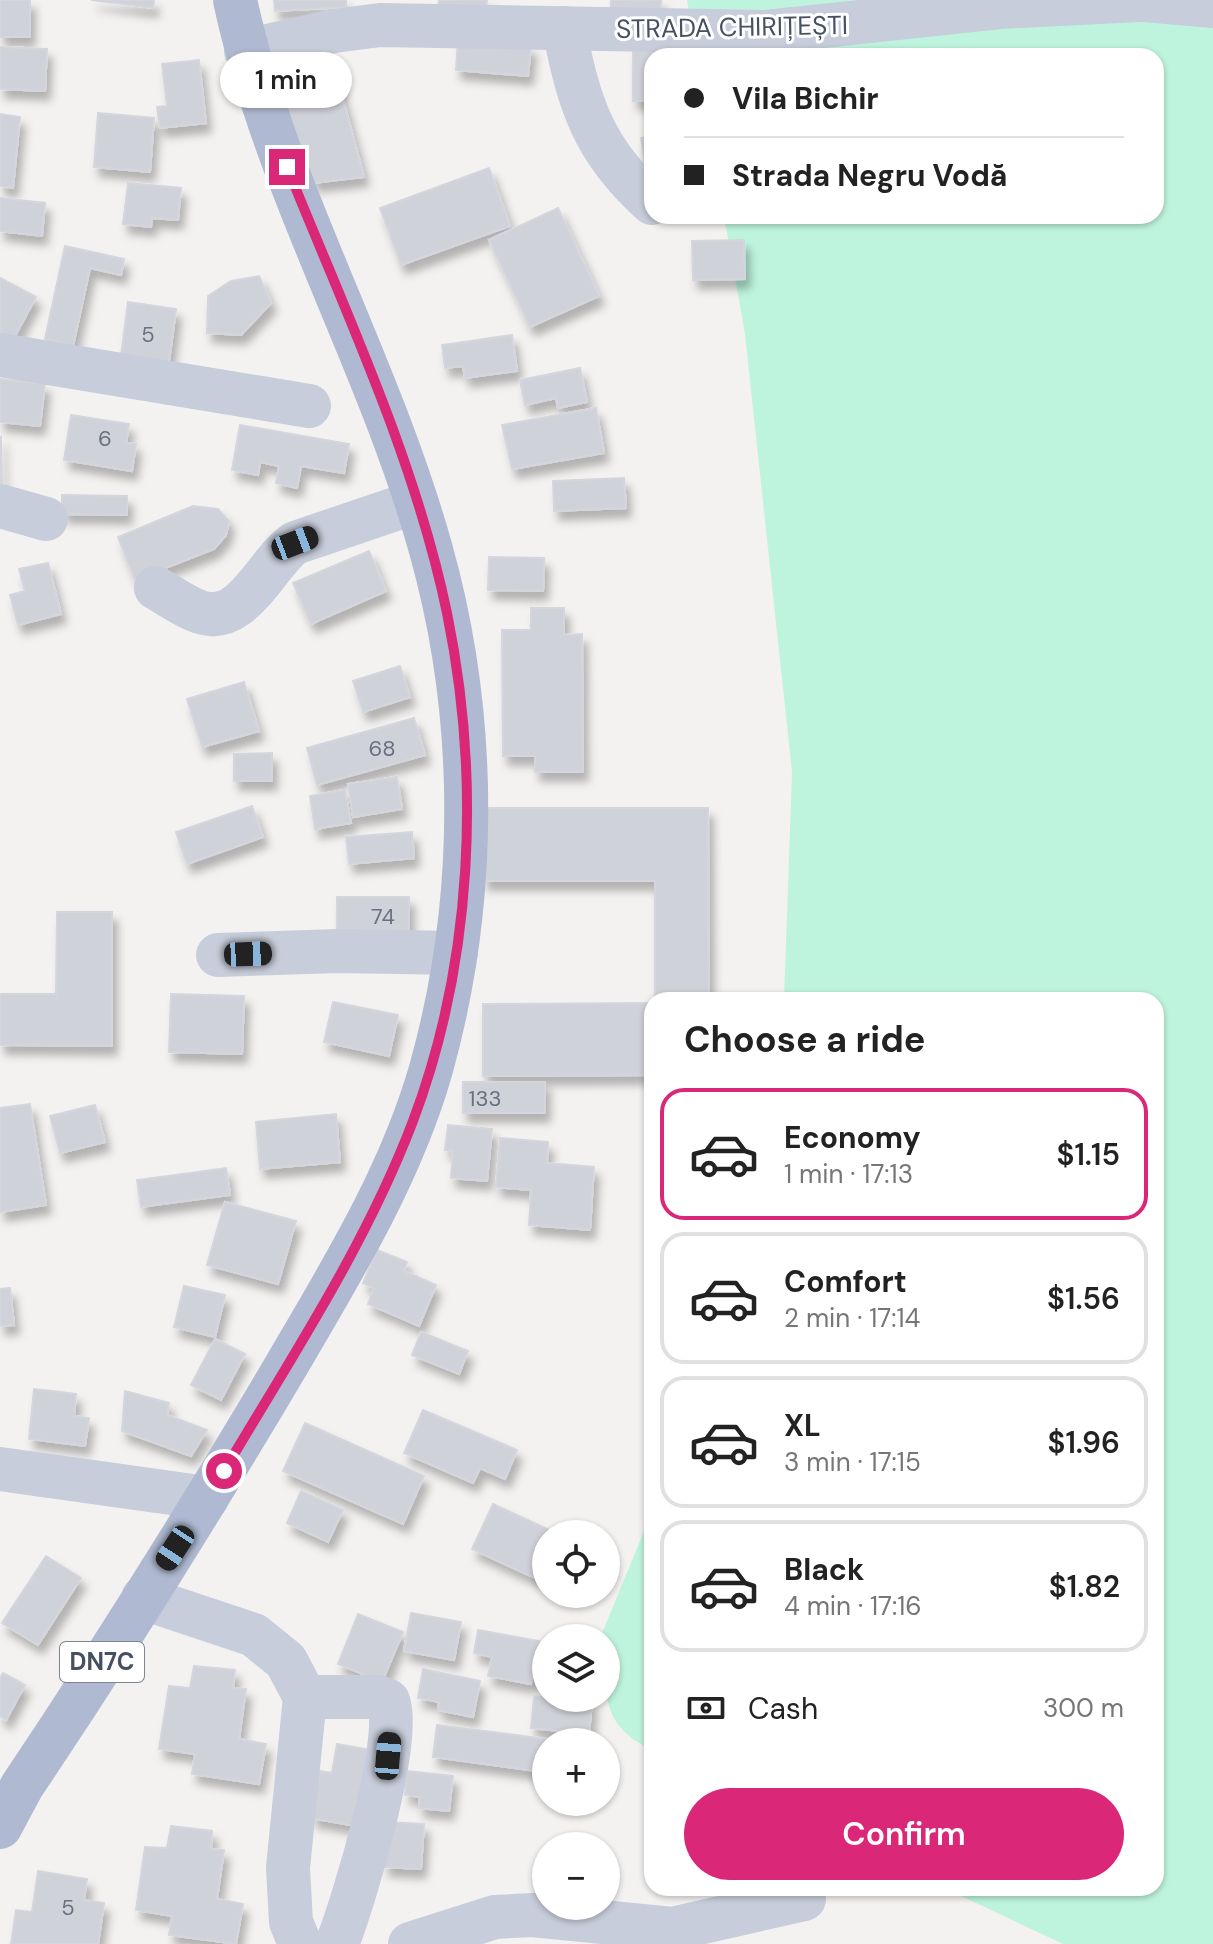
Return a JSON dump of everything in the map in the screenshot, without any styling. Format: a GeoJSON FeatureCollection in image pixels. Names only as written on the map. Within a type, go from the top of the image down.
{"type":"FeatureCollection","features":[{"type":"Feature","properties":{"kind":"main road","name":"DN7C"},"geometry":{"type":"LineString","coordinates":[[0,1827],[22,1786],[207,1498],[343,1268],[392,1172],[430,1072],[456,953],[466,809],[461,701],[447,612],[416,502],[387,419],[263,108],[235,0]]}},
{"type":"Feature","properties":{"kind":"street","name":"STRADA CHIRIȚEȘTI"},"geometry":{"type":"LineString","coordinates":[[246,51],[334,31],[379,12],[564,28],[766,32],[1000,7],[1142,0],[1213,6]]}},
{"type":"Feature","properties":{"kind":"street"},"geometry":{"type":"LineString","coordinates":[[564,28],[576,91],[588,123],[614,164],[644,195]]}},
{"type":"Feature","properties":{"kind":"street"},"geometry":{"type":"LineString","coordinates":[[0,355],[309,406]]}},
{"type":"Feature","properties":{"kind":"street"},"geometry":{"type":"LineString","coordinates":[[156,588],[200,612],[219,616],[235,609],[281,553],[295,543],[416,502]]}},
{"type":"Feature","properties":{"kind":"street"},"geometry":{"type":"LineString","coordinates":[[0,506],[46,519]]}},
{"type":"Feature","properties":{"kind":"street"},"geometry":{"type":"LineString","coordinates":[[218,955],[338,951],[456,953]]}},
{"type":"Feature","properties":{"kind":"street"},"geometry":{"type":"LineString","coordinates":[[0,1469],[207,1498]]}},
{"type":"Feature","properties":{"kind":"street"},"geometry":{"type":"LineString","coordinates":[[143,1598],[254,1635],[286,1661],[305,1697],[288,1868],[291,1922],[300,1944]]}},
{"type":"Feature","properties":{"kind":"street"},"geometry":{"type":"LineString","coordinates":[[305,1697],[378,1697],[388,1701],[392,1714],[388,1756],[358,1882],[337,1944]]}},
{"type":"Feature","properties":{"kind":"street"},"geometry":{"type":"LineString","coordinates":[[410,1944],[495,1917],[532,1915],[673,1937],[804,1899]]}},
{"type":"Feature","properties":{"kind":"green space"},"geometry":{"type":"Polygon","coordinates":[[[687,0],[1213,0],[1213,1944],[1063,1944],[961,1896],[1164,1896],[1164,992],[784,992],[792,772],[745,334],[725,224],[1164,224],[1164,48],[696,48],[687,0]]]}},
{"type":"Feature","properties":{"kind":"green space"},"geometry":{"type":"Polygon","coordinates":[[[644,1531],[644,1746],[622,1729],[611,1712],[620,1712],[620,1624],[606,1624],[612,1608],[620,1608],[620,1590],[644,1531]]]}},
{"type":"Feature","properties":{"kind":"building"},"geometry":{"type":"Polygon","coordinates":[[[0,0],[30,0],[30,37],[0,37],[0,0]]]}},
{"type":"Feature","properties":{"kind":"building"},"geometry":{"type":"Polygon","coordinates":[[[91,0],[154,0],[153,8],[91,0]]]}},
{"type":"Feature","properties":{"kind":"building"},"geometry":{"type":"Polygon","coordinates":[[[274,0],[346,0],[346,7],[275,11],[274,0]]]}},
{"type":"Feature","properties":{"kind":"building"},"geometry":{"type":"Polygon","coordinates":[[[439,0],[487,0],[485,19],[437,14],[439,0]]]}},
{"type":"Feature","properties":{"kind":"building"},"geometry":{"type":"Polygon","coordinates":[[[611,0],[661,0],[660,18],[610,15],[611,0]]]}},
{"type":"Feature","properties":{"kind":"building"},"geometry":{"type":"Polygon","coordinates":[[[458,39],[531,46],[528,76],[456,70],[458,39]]]}},
{"type":"Feature","properties":{"kind":"building"},"geometry":{"type":"Polygon","coordinates":[[[0,47],[47,49],[45,91],[0,89],[0,47]]]}},
{"type":"Feature","properties":{"kind":"building"},"geometry":{"type":"Polygon","coordinates":[[[633,48],[644,48],[644,101],[633,101],[633,48]]]}},
{"type":"Feature","properties":{"kind":"building"},"geometry":{"type":"Polygon","coordinates":[[[332,59],[364,177],[314,183],[268,69],[332,59]]]}},
{"type":"Feature","properties":{"kind":"building"},"geometry":{"type":"Polygon","coordinates":[[[199,60],[206,123],[160,128],[157,107],[167,106],[162,64],[199,60]]]}},
{"type":"Feature","properties":{"kind":"building"},"geometry":{"type":"Polygon","coordinates":[[[98,113],[154,118],[150,172],[94,167],[98,113]]]}},
{"type":"Feature","properties":{"kind":"building"},"geometry":{"type":"Polygon","coordinates":[[[0,114],[20,117],[13,188],[0,186],[0,114]]]}},
{"type":"Feature","properties":{"kind":"building"},"geometry":{"type":"Polygon","coordinates":[[[489,168],[510,226],[401,265],[380,208],[489,168]]]}},
{"type":"Feature","properties":{"kind":"building"},"geometry":{"type":"Polygon","coordinates":[[[128,183],[181,188],[178,220],[152,218],[151,227],[123,224],[128,183]]]}},
{"type":"Feature","properties":{"kind":"building"},"geometry":{"type":"Polygon","coordinates":[[[0,198],[45,203],[42,236],[0,231],[0,198]]]}},
{"type":"Feature","properties":{"kind":"building"},"geometry":{"type":"Polygon","coordinates":[[[558,208],[599,296],[530,327],[489,240],[558,208]]]}},
{"type":"Feature","properties":{"kind":"building"},"geometry":{"type":"Polygon","coordinates":[[[744,240],[745,279],[693,280],[692,241],[744,240]]]}},
{"type":"Feature","properties":{"kind":"building"},"geometry":{"type":"Polygon","coordinates":[[[65,246],[124,259],[121,275],[90,268],[73,346],[45,339],[65,246]]]}},
{"type":"Feature","properties":{"kind":"building"},"geometry":{"type":"Polygon","coordinates":[[[259,276],[271,303],[241,335],[207,333],[208,296],[231,281],[259,276]]]}},
{"type":"Feature","properties":{"kind":"building"},"geometry":{"type":"Polygon","coordinates":[[[0,278],[36,297],[13,340],[0,333],[0,278]]]}},
{"type":"Feature","properties":{"kind":"building"},"geometry":{"type":"Polygon","coordinates":[[[128,302],[176,309],[169,362],[121,356],[128,302]]]}},
{"type":"Feature","properties":{"kind":"building"},"geometry":{"type":"Polygon","coordinates":[[[512,335],[517,371],[465,378],[463,366],[445,368],[442,345],[512,335]]]}},
{"type":"Feature","properties":{"kind":"building"},"geometry":{"type":"Polygon","coordinates":[[[580,368],[587,402],[558,408],[556,398],[525,405],[520,380],[580,368]]]}},
{"type":"Feature","properties":{"kind":"building"},"geometry":{"type":"Polygon","coordinates":[[[0,379],[45,384],[40,426],[0,422],[0,379]]]}},
{"type":"Feature","properties":{"kind":"building"},"geometry":{"type":"Polygon","coordinates":[[[596,408],[604,453],[512,469],[502,425],[596,408]]]}},
{"type":"Feature","properties":{"kind":"building"},"geometry":{"type":"Polygon","coordinates":[[[71,415],[129,424],[126,443],[136,444],[132,471],[64,460],[71,415]]]}},
{"type":"Feature","properties":{"kind":"building"},"geometry":{"type":"Polygon","coordinates":[[[240,425],[349,444],[344,473],[301,466],[297,488],[276,483],[279,466],[260,462],[258,475],[232,470],[240,425]]]}},
{"type":"Feature","properties":{"kind":"building"},"geometry":{"type":"Polygon","coordinates":[[[1,437],[2,483],[0,483],[1,437]]]}},
{"type":"Feature","properties":{"kind":"building"},"geometry":{"type":"Polygon","coordinates":[[[624,478],[626,508],[554,511],[553,481],[624,478]]]}},
{"type":"Feature","properties":{"kind":"building"},"geometry":{"type":"Polygon","coordinates":[[[62,495],[127,496],[127,515],[62,514],[62,495]]]}},
{"type":"Feature","properties":{"kind":"building"},"geometry":{"type":"Polygon","coordinates":[[[193,506],[218,509],[229,521],[226,535],[214,549],[135,580],[118,537],[193,506]]]}},
{"type":"Feature","properties":{"kind":"building"},"geometry":{"type":"Polygon","coordinates":[[[369,551],[386,591],[311,624],[293,583],[369,551]]]}},
{"type":"Feature","properties":{"kind":"building"},"geometry":{"type":"Polygon","coordinates":[[[489,557],[544,558],[543,591],[488,590],[489,557]]]}},
{"type":"Feature","properties":{"kind":"building"},"geometry":{"type":"Polygon","coordinates":[[[48,563],[61,614],[18,625],[10,595],[25,591],[19,569],[48,563]]]}},
{"type":"Feature","properties":{"kind":"building"},"geometry":{"type":"Polygon","coordinates":[[[531,608],[564,608],[564,635],[582,634],[583,772],[535,772],[535,756],[503,756],[502,630],[531,630],[531,608]]]}},
{"type":"Feature","properties":{"kind":"building"},"geometry":{"type":"Polygon","coordinates":[[[400,666],[410,697],[363,712],[353,681],[400,666]]]}},
{"type":"Feature","properties":{"kind":"building"},"geometry":{"type":"Polygon","coordinates":[[[244,682],[259,731],[202,747],[187,699],[244,682]]]}},
{"type":"Feature","properties":{"kind":"building"},"geometry":{"type":"Polygon","coordinates":[[[414,718],[425,755],[317,785],[307,748],[414,718]]]}},
{"type":"Feature","properties":{"kind":"building"},"geometry":{"type":"Polygon","coordinates":[[[272,753],[272,781],[234,781],[234,754],[272,753]]]}},
{"type":"Feature","properties":{"kind":"building"},"geometry":{"type":"Polygon","coordinates":[[[397,777],[402,809],[353,817],[348,784],[397,777]]]}},
{"type":"Feature","properties":{"kind":"building"},"geometry":{"type":"Polygon","coordinates":[[[345,790],[351,823],[315,829],[310,796],[345,790]]]}},
{"type":"Feature","properties":{"kind":"building"},"geometry":{"type":"Polygon","coordinates":[[[252,806],[263,837],[187,864],[176,832],[252,806]]]}},
{"type":"Feature","properties":{"kind":"building"},"geometry":{"type":"Polygon","coordinates":[[[483,808],[708,808],[709,992],[655,992],[655,881],[483,881],[483,808]]]}},
{"type":"Feature","properties":{"kind":"building"},"geometry":{"type":"Polygon","coordinates":[[[412,832],[414,858],[349,864],[346,837],[412,832]]]}},
{"type":"Feature","properties":{"kind":"building"},"geometry":{"type":"Polygon","coordinates":[[[337,897],[409,897],[409,935],[337,935],[337,897]]]}},
{"type":"Feature","properties":{"kind":"building"},"geometry":{"type":"Polygon","coordinates":[[[57,912],[112,912],[112,1046],[0,1045],[0,994],[56,994],[57,912]]]}},
{"type":"Feature","properties":{"kind":"building"},"geometry":{"type":"Polygon","coordinates":[[[171,994],[244,996],[242,1054],[169,1052],[171,994]]]}},
{"type":"Feature","properties":{"kind":"building"},"geometry":{"type":"Polygon","coordinates":[[[333,1002],[398,1015],[389,1056],[324,1042],[333,1002]]]}},
{"type":"Feature","properties":{"kind":"building"},"geometry":{"type":"Polygon","coordinates":[[[644,1003],[644,1075],[483,1076],[483,1004],[644,1003]]]}},
{"type":"Feature","properties":{"kind":"building"},"geometry":{"type":"Polygon","coordinates":[[[463,1082],[545,1082],[545,1113],[463,1113],[463,1082]]]}},
{"type":"Feature","properties":{"kind":"building"},"geometry":{"type":"Polygon","coordinates":[[[30,1104],[46,1205],[0,1212],[0,1108],[30,1104]]]}},
{"type":"Feature","properties":{"kind":"building"},"geometry":{"type":"Polygon","coordinates":[[[95,1105],[105,1142],[60,1153],[50,1116],[95,1105]]]}},
{"type":"Feature","properties":{"kind":"building"},"geometry":{"type":"Polygon","coordinates":[[[336,1114],[340,1162],[260,1169],[256,1122],[336,1114]]]}},
{"type":"Feature","properties":{"kind":"building"},"geometry":{"type":"Polygon","coordinates":[[[448,1125],[492,1129],[487,1181],[451,1178],[453,1150],[445,1150],[448,1125]]]}},
{"type":"Feature","properties":{"kind":"building"},"geometry":{"type":"Polygon","coordinates":[[[500,1138],[548,1142],[547,1163],[594,1167],[590,1230],[529,1225],[531,1190],[496,1187],[500,1138]]]}},
{"type":"Feature","properties":{"kind":"building"},"geometry":{"type":"Polygon","coordinates":[[[226,1168],[230,1195],[141,1207],[137,1180],[226,1168]]]}},
{"type":"Feature","properties":{"kind":"building"},"geometry":{"type":"Polygon","coordinates":[[[225,1202],[296,1221],[278,1284],[207,1265],[225,1202]]]}},
{"type":"Feature","properties":{"kind":"building"},"geometry":{"type":"Polygon","coordinates":[[[377,1250],[407,1262],[404,1271],[436,1285],[419,1326],[368,1304],[374,1288],[363,1283],[377,1250]]]}},
{"type":"Feature","properties":{"kind":"building"},"geometry":{"type":"Polygon","coordinates":[[[184,1286],[225,1295],[215,1337],[174,1327],[184,1286]]]}},
{"type":"Feature","properties":{"kind":"building"},"geometry":{"type":"Polygon","coordinates":[[[10,1288],[14,1325],[0,1326],[0,1289],[10,1288]]]}},
{"type":"Feature","properties":{"kind":"building"},"geometry":{"type":"Polygon","coordinates":[[[421,1332],[468,1351],[459,1374],[412,1355],[421,1332]]]}},
{"type":"Feature","properties":{"kind":"building"},"geometry":{"type":"Polygon","coordinates":[[[215,1339],[245,1354],[221,1400],[191,1385],[215,1339]]]}},
{"type":"Feature","properties":{"kind":"building"},"geometry":{"type":"Polygon","coordinates":[[[34,1389],[76,1394],[74,1416],[89,1418],[85,1446],[29,1439],[34,1389]]]}},
{"type":"Feature","properties":{"kind":"building"},"geometry":{"type":"Polygon","coordinates":[[[125,1391],[169,1403],[167,1415],[207,1430],[191,1456],[122,1431],[125,1391]]]}},
{"type":"Feature","properties":{"kind":"building"},"geometry":{"type":"Polygon","coordinates":[[[423,1410],[517,1450],[505,1479],[480,1468],[473,1483],[404,1453],[423,1410]]]}},
{"type":"Feature","properties":{"kind":"building"},"geometry":{"type":"Polygon","coordinates":[[[305,1423],[424,1476],[403,1524],[283,1471],[305,1423]]]}},
{"type":"Feature","properties":{"kind":"building"},"geometry":{"type":"Polygon","coordinates":[[[301,1491],[343,1510],[328,1542],[287,1523],[301,1491]]]}},
{"type":"Feature","properties":{"kind":"building"},"geometry":{"type":"Polygon","coordinates":[[[493,1504],[532,1522],[532,1577],[472,1549],[493,1504]]]}},
{"type":"Feature","properties":{"kind":"building"},"geometry":{"type":"Polygon","coordinates":[[[46,1556],[81,1578],[38,1645],[2,1623],[46,1556]]]}},
{"type":"Feature","properties":{"kind":"building"},"geometry":{"type":"Polygon","coordinates":[[[411,1613],[461,1622],[454,1660],[404,1651],[411,1613]]]}},
{"type":"Feature","properties":{"kind":"building"},"geometry":{"type":"Polygon","coordinates":[[[358,1614],[403,1632],[382,1682],[338,1664],[358,1614]]]}},
{"type":"Feature","properties":{"kind":"building"},"geometry":{"type":"Polygon","coordinates":[[[478,1630],[532,1640],[531,1684],[488,1676],[492,1657],[474,1653],[478,1630]]]}},
{"type":"Feature","properties":{"kind":"building"},"geometry":{"type":"Polygon","coordinates":[[[194,1666],[235,1670],[233,1688],[246,1689],[239,1739],[266,1744],[259,1784],[192,1774],[195,1754],[159,1749],[169,1686],[190,1688],[194,1666]]]}},
{"type":"Feature","properties":{"kind":"building"},"geometry":{"type":"Polygon","coordinates":[[[423,1669],[480,1681],[473,1717],[438,1710],[439,1702],[418,1698],[423,1669]]]}},
{"type":"Feature","properties":{"kind":"building"},"geometry":{"type":"Polygon","coordinates":[[[3,1673],[25,1685],[6,1720],[0,1716],[0,1679],[3,1673]]]}},
{"type":"Feature","properties":{"kind":"building"},"geometry":{"type":"Polygon","coordinates":[[[532,1712],[591,1712],[590,1728],[531,1728],[532,1712]]]}},
{"type":"Feature","properties":{"kind":"building"},"geometry":{"type":"Polygon","coordinates":[[[437,1725],[532,1737],[532,1770],[433,1757],[437,1725]]]}},
{"type":"Feature","properties":{"kind":"building"},"geometry":{"type":"Polygon","coordinates":[[[337,1744],[371,1750],[356,1826],[311,1818],[320,1771],[332,1773],[337,1744]]]}},
{"type":"Feature","properties":{"kind":"building"},"geometry":{"type":"Polygon","coordinates":[[[407,1771],[453,1776],[449,1811],[419,1808],[420,1797],[405,1795],[407,1771]]]}},
{"type":"Feature","properties":{"kind":"building"},"geometry":{"type":"Polygon","coordinates":[[[387,1822],[424,1824],[421,1869],[384,1867],[387,1822]]]}},
{"type":"Feature","properties":{"kind":"building"},"geometry":{"type":"Polygon","coordinates":[[[171,1826],[212,1831],[211,1849],[224,1850],[217,1899],[243,1904],[236,1944],[169,1935],[172,1916],[136,1910],[145,1847],[167,1848],[171,1826]]]}},
{"type":"Feature","properties":{"kind":"building"},"geometry":{"type":"Polygon","coordinates":[[[38,1871],[87,1879],[84,1900],[104,1903],[98,1944],[11,1944],[16,1910],[32,1912],[38,1871]]]}},
{"type":"Feature","properties":{"kind":"route"},"geometry":{"type":"LineString","coordinates":[[224,1471],[343,1268],[392,1172],[430,1072],[456,953],[463,890],[465,747],[447,612],[431,548],[387,419],[287,167]]}}]}
